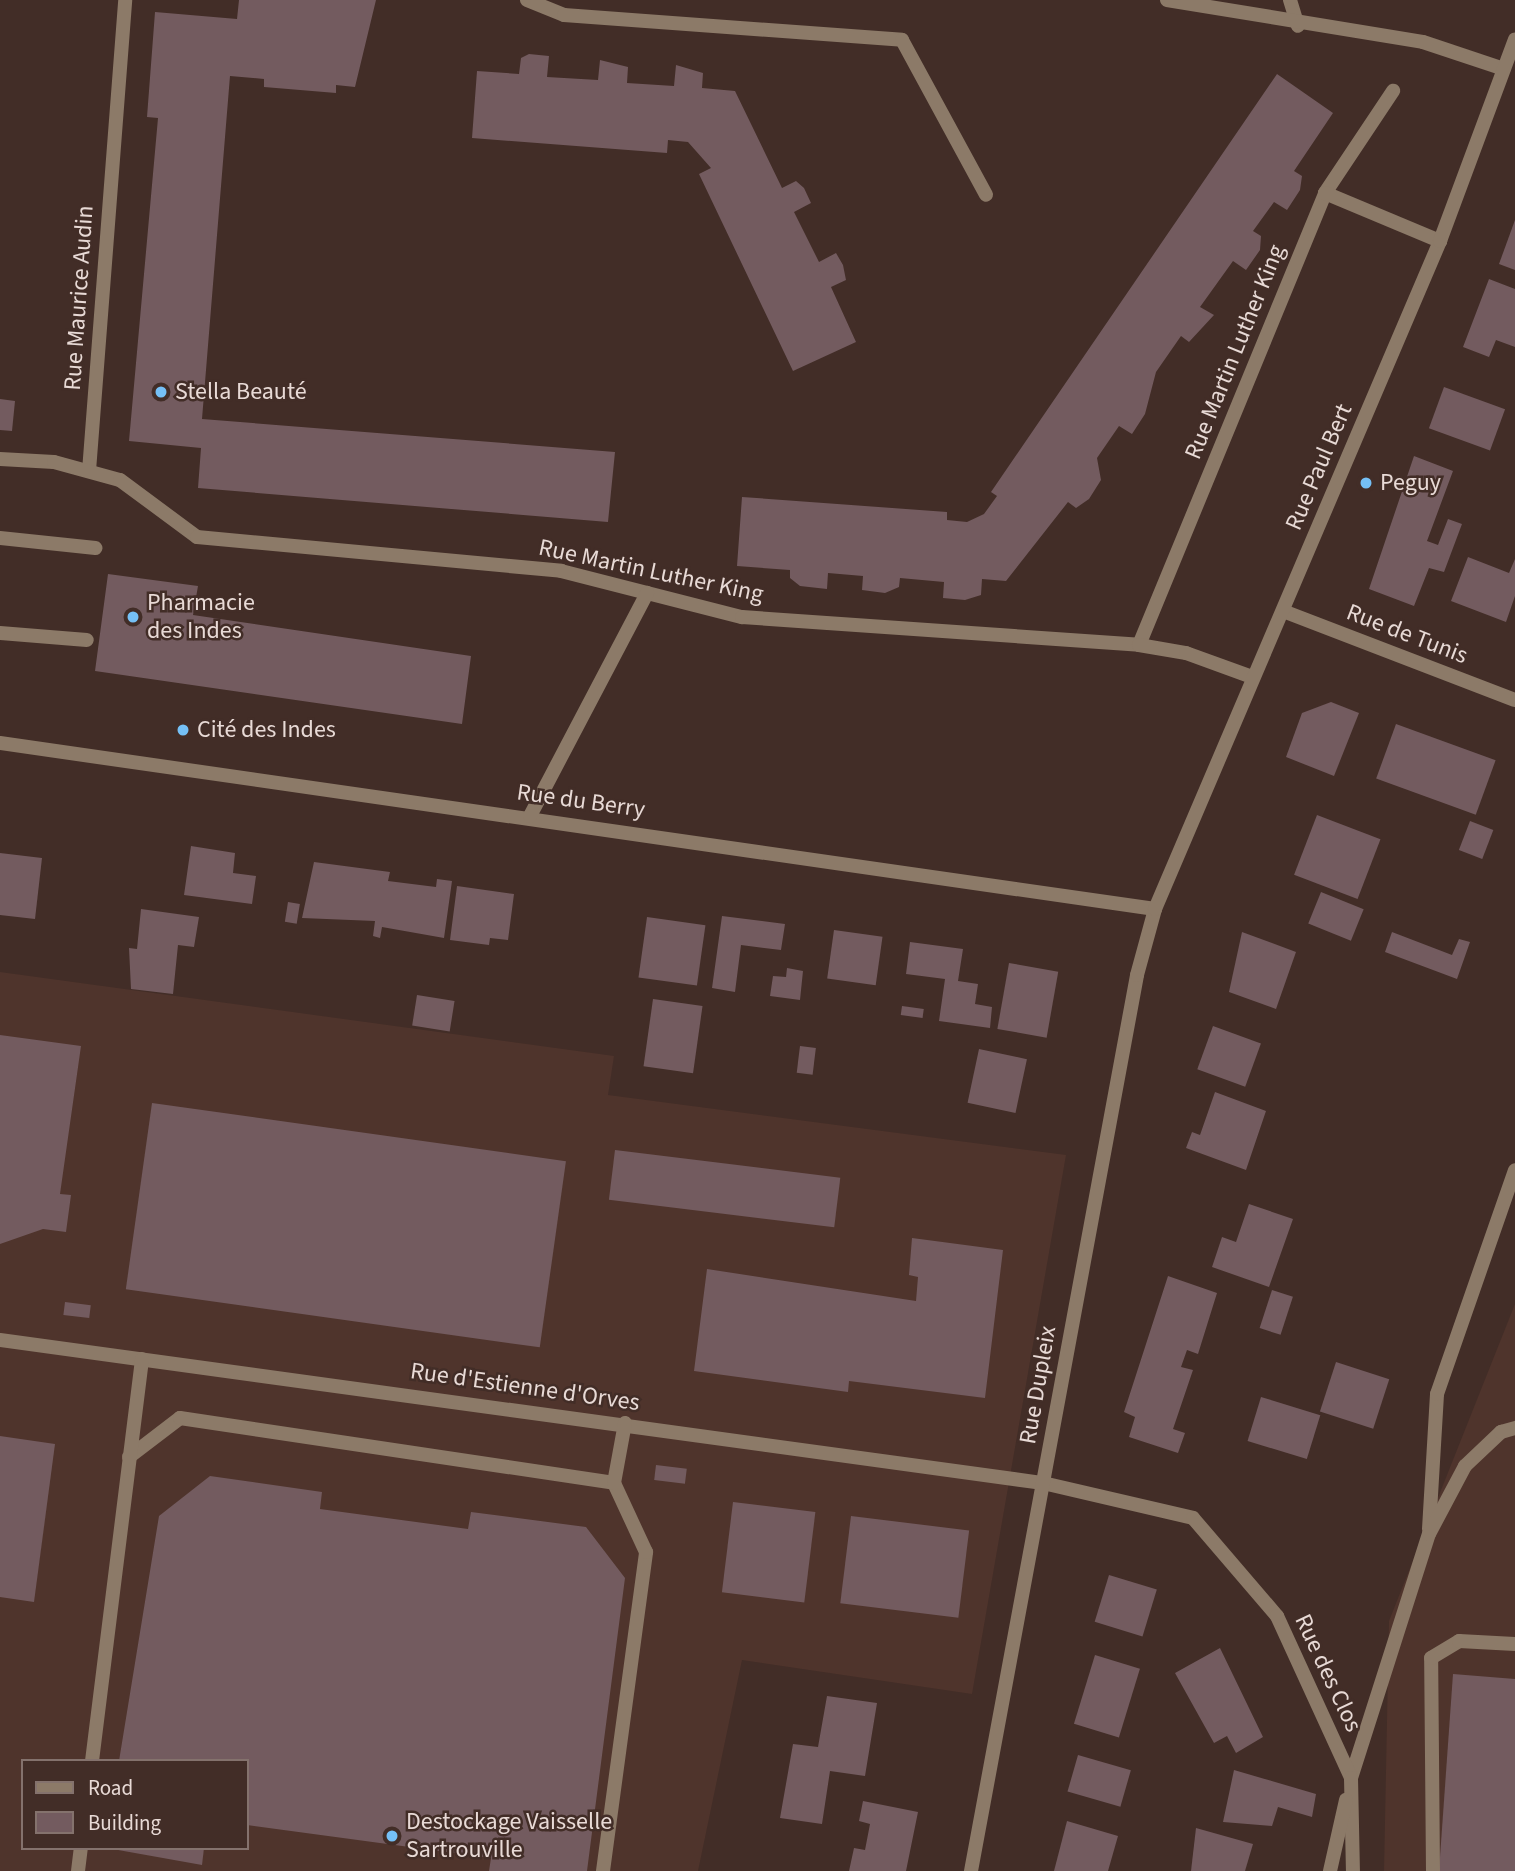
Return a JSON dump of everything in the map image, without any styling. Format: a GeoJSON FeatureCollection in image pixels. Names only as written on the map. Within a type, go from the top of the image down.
{"type":"FeatureCollection","features":[{"type":"Feature","properties":{"kind":"street","name":"Rue Maurice Audin"},"geometry":{"type":"LineString","coordinates":[[89,471],[125,0]]}},
{"type":"Feature","properties":{"kind":"street"},"geometry":{"type":"LineString","coordinates":[[527,0],[564,15],[902,40],[986,195]]}},
{"type":"Feature","properties":{"kind":"street"},"geometry":{"type":"LineString","coordinates":[[1167,0],[1298,26],[1423,42],[1504,69]]}},
{"type":"Feature","properties":{"kind":"street"},"geometry":{"type":"LineString","coordinates":[[1290,0],[1298,26]]}},
{"type":"Feature","properties":{"kind":"street","name":"Rue Paul Bert"},"geometry":{"type":"LineString","coordinates":[[1156,909],[1252,677],[1283,611],[1440,240],[1515,39]]}},
{"type":"Feature","properties":{"kind":"street","name":"Rue Martin Luther King"},"geometry":{"type":"LineString","coordinates":[[1139,645],[1325,193],[1393,90]]}},
{"type":"Feature","properties":{"kind":"street"},"geometry":{"type":"LineString","coordinates":[[1325,193],[1440,240]]}},
{"type":"Feature","properties":{"kind":"street"},"geometry":{"type":"LineString","coordinates":[[0,458],[89,471]]}},
{"type":"Feature","properties":{"kind":"street","name":"Rue Martin Luther King"},"geometry":{"type":"LineString","coordinates":[[89,471],[120,480],[197,537],[561,571],[742,617],[1139,645],[1252,677]]}},
{"type":"Feature","properties":{"kind":"street"},"geometry":{"type":"LineString","coordinates":[[0,538],[95,548]]}},
{"type":"Feature","properties":{"kind":"street"},"geometry":{"type":"LineString","coordinates":[[530,816],[647,593]]}},
{"type":"Feature","properties":{"kind":"street","name":"Rue de Tunis"},"geometry":{"type":"LineString","coordinates":[[1283,611],[1515,700]]}},
{"type":"Feature","properties":{"kind":"street"},"geometry":{"type":"LineString","coordinates":[[0,633],[87,640]]}},
{"type":"Feature","properties":{"kind":"street","name":"Rue du Berry"},"geometry":{"type":"LineString","coordinates":[[0,743],[530,816],[1156,909]]}},
{"type":"Feature","properties":{"kind":"street","name":"Rue Dupleix"},"geometry":{"type":"LineString","coordinates":[[971,1871],[1137,975],[1156,909]]}},
{"type":"Feature","properties":{"kind":"street"},"geometry":{"type":"LineString","coordinates":[[1429,1534],[1437,1394],[1515,1170]]}},
{"type":"Feature","properties":{"kind":"street","name":"Rue d'Estienne d'Orves"},"geometry":{"type":"LineString","coordinates":[[0,1340],[625,1423],[1043,1483]]}},
{"type":"Feature","properties":{"kind":"street"},"geometry":{"type":"LineString","coordinates":[[92,1759],[142,1359]]}},
{"type":"Feature","properties":{"kind":"street"},"geometry":{"type":"LineString","coordinates":[[129,1457],[180,1419],[614,1483]]}},
{"type":"Feature","properties":{"kind":"street"},"geometry":{"type":"LineString","coordinates":[[603,1871],[646,1552],[614,1483],[625,1423]]}},
{"type":"Feature","properties":{"kind":"street"},"geometry":{"type":"LineString","coordinates":[[1330,1871],[1351,1778],[1429,1534],[1465,1466],[1501,1432],[1515,1428]]}},
{"type":"Feature","properties":{"kind":"street","name":"Rue des Clos"},"geometry":{"type":"LineString","coordinates":[[1043,1483],[1193,1518],[1277,1616],[1351,1778]]}},
{"type":"Feature","properties":{"kind":"street"},"geometry":{"type":"LineString","coordinates":[[1433,1871],[1431,1658],[1459,1641],[1515,1644]]}},
{"type":"Feature","properties":{"kind":"street"},"geometry":{"type":"LineString","coordinates":[[1351,1778],[1353,1871]]}},
{"type":"Feature","properties":{"kind":"street"},"geometry":{"type":"LineString","coordinates":[[78,1871],[81,1850]]}},
{"type":"Feature","properties":{"kind":"shaded area"},"geometry":{"type":"Polygon","coordinates":[[[0,972],[614,1056],[608,1095],[1066,1155],[972,1694],[742,1660],[698,1871],[0,1871],[0,972]]]}},
{"type":"Feature","properties":{"kind":"shaded area"},"geometry":{"type":"Polygon","coordinates":[[[1515,1304],[1515,1871],[1384,1871],[1389,1621],[1515,1304]]]}},
{"type":"Feature","properties":{"kind":"building"},"geometry":{"type":"Polygon","coordinates":[[[239,0],[376,0],[355,87],[336,85],[336,93],[264,87],[264,79],[230,76],[202,419],[615,452],[608,522],[198,488],[201,448],[129,441],[158,118],[147,117],[155,12],[237,19],[239,0]]]}},
{"type":"Feature","properties":{"kind":"building"},"geometry":{"type":"Polygon","coordinates":[[[529,54],[549,56],[547,77],[598,80],[600,60],[628,67],[627,83],[674,86],[676,65],[703,73],[702,88],[735,91],[782,188],[796,181],[804,188],[811,203],[794,212],[819,262],[836,253],[843,265],[846,280],[831,287],[856,342],[793,371],[699,174],[711,168],[688,142],[668,140],[667,153],[472,138],[477,71],[519,74],[521,58],[529,54]]]}},
{"type":"Feature","properties":{"kind":"building"},"geometry":{"type":"Polygon","coordinates":[[[1277,74],[1333,113],[1294,171],[1302,176],[1300,190],[1287,210],[1274,202],[1253,231],[1261,236],[1260,250],[1246,270],[1233,261],[1200,307],[1214,315],[1189,342],[1181,336],[1156,372],[1145,414],[1132,434],[1119,426],[1097,458],[1101,480],[1089,499],[1076,508],[1068,502],[1006,581],[982,579],[981,595],[965,600],[943,598],[944,582],[900,578],[899,587],[885,593],[862,590],[863,576],[828,573],[827,589],[800,586],[790,578],[790,570],[737,566],[742,497],[947,512],[947,520],[967,522],[984,514],[997,496],[991,492],[1277,74]]]}},
{"type":"Feature","properties":{"kind":"building"},"geometry":{"type":"Polygon","coordinates":[[[1515,220],[1515,270],[1499,264],[1515,220]]]}},
{"type":"Feature","properties":{"kind":"building"},"geometry":{"type":"Polygon","coordinates":[[[1489,279],[1515,289],[1515,347],[1496,340],[1489,357],[1463,347],[1489,279]]]}},
{"type":"Feature","properties":{"kind":"building"},"geometry":{"type":"Polygon","coordinates":[[[1444,387],[1505,409],[1490,451],[1429,428],[1444,387]]]}},
{"type":"Feature","properties":{"kind":"building"},"geometry":{"type":"Polygon","coordinates":[[[0,399],[15,401],[12,431],[0,430],[0,399]]]}},
{"type":"Feature","properties":{"kind":"building"},"geometry":{"type":"Polygon","coordinates":[[[1414,456],[1453,471],[1427,541],[1438,545],[1448,519],[1462,524],[1444,572],[1429,568],[1414,606],[1369,589],[1414,456]]]}},
{"type":"Feature","properties":{"kind":"building"},"geometry":{"type":"Polygon","coordinates":[[[1468,557],[1509,573],[1515,559],[1515,596],[1506,622],[1451,601],[1468,557]]]}},
{"type":"Feature","properties":{"kind":"building"},"geometry":{"type":"Polygon","coordinates":[[[108,574],[198,586],[193,615],[471,656],[462,724],[95,671],[108,574]]]}},
{"type":"Feature","properties":{"kind":"building"},"geometry":{"type":"Polygon","coordinates":[[[1331,702],[1359,713],[1334,776],[1286,757],[1302,713],[1331,702]]]}},
{"type":"Feature","properties":{"kind":"building"},"geometry":{"type":"Polygon","coordinates":[[[1396,724],[1496,760],[1476,815],[1376,779],[1396,724]]]}},
{"type":"Feature","properties":{"kind":"building"},"geometry":{"type":"Polygon","coordinates":[[[1317,815],[1380,839],[1358,899],[1294,875],[1317,815]]]}},
{"type":"Feature","properties":{"kind":"building"},"geometry":{"type":"Polygon","coordinates":[[[1470,821],[1493,830],[1482,859],[1459,850],[1470,821]]]}},
{"type":"Feature","properties":{"kind":"building"},"geometry":{"type":"Polygon","coordinates":[[[191,846],[235,853],[233,873],[256,876],[252,904],[184,895],[191,846]]]}},
{"type":"Feature","properties":{"kind":"building"},"geometry":{"type":"Polygon","coordinates":[[[0,853],[42,858],[35,919],[0,915],[0,853]]]}},
{"type":"Feature","properties":{"kind":"building"},"geometry":{"type":"Polygon","coordinates":[[[314,862],[390,872],[388,881],[436,887],[437,879],[452,881],[444,938],[382,927],[380,938],[373,936],[375,921],[302,918],[314,862]]]}},
{"type":"Feature","properties":{"kind":"building"},"geometry":{"type":"Polygon","coordinates":[[[457,886],[514,894],[508,940],[490,938],[489,945],[450,940],[457,886]]]}},
{"type":"Feature","properties":{"kind":"building"},"geometry":{"type":"Polygon","coordinates":[[[1321,892],[1364,909],[1351,941],[1308,924],[1321,892]]]}},
{"type":"Feature","properties":{"kind":"building"},"geometry":{"type":"Polygon","coordinates":[[[288,902],[300,904],[297,924],[285,922],[288,902]]]}},
{"type":"Feature","properties":{"kind":"building"},"geometry":{"type":"Polygon","coordinates":[[[141,909],[199,917],[194,947],[178,945],[173,994],[131,989],[129,948],[137,949],[141,909]]]}},
{"type":"Feature","properties":{"kind":"building"},"geometry":{"type":"Polygon","coordinates":[[[722,916],[785,924],[781,950],[741,945],[735,992],[712,988],[722,916]]]}},
{"type":"Feature","properties":{"kind":"building"},"geometry":{"type":"Polygon","coordinates":[[[647,917],[705,925],[697,986],[639,977],[647,917]]]}},
{"type":"Feature","properties":{"kind":"building"},"geometry":{"type":"Polygon","coordinates":[[[834,930],[883,937],[876,985],[827,979],[834,930]]]}},
{"type":"Feature","properties":{"kind":"building"},"geometry":{"type":"Polygon","coordinates":[[[1242,932],[1296,952],[1276,1009],[1229,992],[1242,932]]]}},
{"type":"Feature","properties":{"kind":"building"},"geometry":{"type":"Polygon","coordinates":[[[1392,932],[1452,955],[1459,939],[1470,942],[1457,979],[1385,952],[1392,932]]]}},
{"type":"Feature","properties":{"kind":"building"},"geometry":{"type":"Polygon","coordinates":[[[910,942],[963,949],[958,981],[978,984],[975,1004],[992,1007],[990,1028],[939,1021],[945,979],[906,974],[910,942]]]}},
{"type":"Feature","properties":{"kind":"building"},"geometry":{"type":"Polygon","coordinates":[[[1009,963],[1058,972],[1047,1038],[997,1029],[1009,963]]]}},
{"type":"Feature","properties":{"kind":"building"},"geometry":{"type":"Polygon","coordinates":[[[787,968],[803,971],[800,1000],[770,996],[773,976],[786,977],[787,968]]]}},
{"type":"Feature","properties":{"kind":"building"},"geometry":{"type":"Polygon","coordinates":[[[417,995],[455,1001],[450,1032],[412,1026],[417,995]]]}},
{"type":"Feature","properties":{"kind":"building"},"geometry":{"type":"Polygon","coordinates":[[[653,999],[703,1006],[693,1073],[644,1066],[653,999]]]}},
{"type":"Feature","properties":{"kind":"building"},"geometry":{"type":"Polygon","coordinates":[[[902,1006],[924,1009],[923,1018],[901,1015],[902,1006]]]}},
{"type":"Feature","properties":{"kind":"building"},"geometry":{"type":"Polygon","coordinates":[[[1213,1026],[1261,1043],[1245,1087],[1197,1069],[1213,1026]]]}},
{"type":"Feature","properties":{"kind":"building"},"geometry":{"type":"Polygon","coordinates":[[[0,1035],[81,1046],[60,1194],[71,1195],[66,1232],[43,1229],[0,1244],[0,1035]]]}},
{"type":"Feature","properties":{"kind":"building"},"geometry":{"type":"Polygon","coordinates":[[[800,1046],[816,1048],[813,1075],[797,1073],[800,1046]]]}},
{"type":"Feature","properties":{"kind":"building"},"geometry":{"type":"Polygon","coordinates":[[[979,1049],[1027,1059],[1015,1113],[968,1103],[979,1049]]]}},
{"type":"Feature","properties":{"kind":"building"},"geometry":{"type":"Polygon","coordinates":[[[1215,1092],[1266,1111],[1246,1170],[1186,1148],[1192,1132],[1200,1135],[1215,1092]]]}},
{"type":"Feature","properties":{"kind":"building"},"geometry":{"type":"Polygon","coordinates":[[[152,1103],[566,1161],[540,1347],[126,1289],[152,1103]]]}},
{"type":"Feature","properties":{"kind":"building"},"geometry":{"type":"Polygon","coordinates":[[[615,1150],[840,1178],[834,1227],[609,1200],[615,1150]]]}},
{"type":"Feature","properties":{"kind":"building"},"geometry":{"type":"Polygon","coordinates":[[[1249,1204],[1293,1219],[1269,1287],[1212,1267],[1222,1237],[1236,1242],[1249,1204]]]}},
{"type":"Feature","properties":{"kind":"building"},"geometry":{"type":"Polygon","coordinates":[[[912,1238],[1003,1250],[985,1398],[849,1381],[848,1392],[694,1371],[707,1269],[916,1301],[918,1277],[909,1275],[912,1238]]]}},
{"type":"Feature","properties":{"kind":"building"},"geometry":{"type":"Polygon","coordinates":[[[1168,1276],[1217,1293],[1198,1354],[1187,1350],[1181,1367],[1193,1370],[1173,1429],[1185,1433],[1178,1453],[1129,1437],[1135,1417],[1124,1412],[1168,1276]]]}},
{"type":"Feature","properties":{"kind":"building"},"geometry":{"type":"Polygon","coordinates":[[[1272,1290],[1293,1297],[1281,1335],[1260,1328],[1272,1290]]]}},
{"type":"Feature","properties":{"kind":"building"},"geometry":{"type":"Polygon","coordinates":[[[65,1302],[91,1305],[89,1318],[63,1315],[65,1302]]]}},
{"type":"Feature","properties":{"kind":"building"},"geometry":{"type":"Polygon","coordinates":[[[1336,1362],[1389,1379],[1373,1429],[1320,1411],[1336,1362]]]}},
{"type":"Feature","properties":{"kind":"building"},"geometry":{"type":"Polygon","coordinates":[[[1261,1397],[1320,1415],[1307,1459],[1248,1441],[1261,1397]]]}},
{"type":"Feature","properties":{"kind":"building"},"geometry":{"type":"Polygon","coordinates":[[[0,1436],[55,1444],[34,1602],[0,1597],[0,1436]]]}},
{"type":"Feature","properties":{"kind":"building"},"geometry":{"type":"Polygon","coordinates":[[[656,1465],[687,1469],[685,1484],[654,1480],[656,1465]]]}},
{"type":"Feature","properties":{"kind":"building"},"geometry":{"type":"Polygon","coordinates":[[[210,1476],[322,1492],[320,1509],[468,1529],[471,1512],[586,1527],[625,1578],[587,1871],[489,1871],[491,1858],[248,1825],[248,1759],[119,1759],[159,1516],[210,1476]]]}},
{"type":"Feature","properties":{"kind":"building"},"geometry":{"type":"Polygon","coordinates":[[[733,1502],[815,1512],[804,1602],[722,1592],[733,1502]]]}},
{"type":"Feature","properties":{"kind":"building"},"geometry":{"type":"Polygon","coordinates":[[[851,1516],[969,1531],[958,1618],[840,1603],[851,1516]]]}},
{"type":"Feature","properties":{"kind":"building"},"geometry":{"type":"Polygon","coordinates":[[[1109,1575],[1157,1590],[1142,1636],[1095,1622],[1109,1575]]]}},
{"type":"Feature","properties":{"kind":"building"},"geometry":{"type":"Polygon","coordinates":[[[1220,1648],[1263,1737],[1236,1753],[1227,1736],[1214,1743],[1175,1673],[1220,1648]]]}},
{"type":"Feature","properties":{"kind":"building"},"geometry":{"type":"Polygon","coordinates":[[[1095,1655],[1140,1669],[1119,1738],[1074,1724],[1095,1655]]]}},
{"type":"Feature","properties":{"kind":"building"},"geometry":{"type":"Polygon","coordinates":[[[1453,1674],[1515,1679],[1515,1871],[1439,1871],[1453,1674]]]}},
{"type":"Feature","properties":{"kind":"building"},"geometry":{"type":"Polygon","coordinates":[[[827,1696],[877,1703],[865,1776],[830,1771],[822,1824],[780,1818],[793,1744],[818,1747],[827,1696]]]}},
{"type":"Feature","properties":{"kind":"building"},"geometry":{"type":"Polygon","coordinates":[[[1078,1755],[1131,1770],[1120,1807],[1068,1792],[1078,1755]]]}},
{"type":"Feature","properties":{"kind":"building"},"geometry":{"type":"Polygon","coordinates":[[[1234,1770],[1316,1794],[1312,1817],[1278,1807],[1272,1826],[1223,1822],[1234,1770]]]}},
{"type":"Feature","properties":{"kind":"building"},"geometry":{"type":"Polygon","coordinates":[[[863,1801],[918,1812],[906,1871],[849,1871],[854,1848],[865,1850],[870,1824],[859,1821],[863,1801]]]}},
{"type":"Feature","properties":{"kind":"building"},"geometry":{"type":"Polygon","coordinates":[[[1067,1821],[1118,1836],[1108,1871],[1054,1871],[1067,1821]]]}},
{"type":"Feature","properties":{"kind":"building"},"geometry":{"type":"Polygon","coordinates":[[[1196,1828],[1253,1844],[1245,1871],[1191,1871],[1196,1828]]]}},
{"type":"Feature","properties":{"kind":"building"},"geometry":{"type":"Polygon","coordinates":[[[118,1850],[204,1850],[202,1865],[118,1850]]]}},
{"type":"Feature","properties":{"kind":"place","name":"Stella Beauté"},"geometry":{"type":"Point","coordinates":[161,392]}},
{"type":"Feature","properties":{"kind":"place","name":"Peguy"},"geometry":{"type":"Point","coordinates":[1366,483]}},
{"type":"Feature","properties":{"kind":"place","name":"Pharmacie des Indes"},"geometry":{"type":"Point","coordinates":[133,617]}},
{"type":"Feature","properties":{"kind":"place","name":"Cité des Indes"},"geometry":{"type":"Point","coordinates":[183,730]}},
{"type":"Feature","properties":{"kind":"place","name":"Destockage Vaisselle Sartrouville"},"geometry":{"type":"Point","coordinates":[392,1836]}}]}
